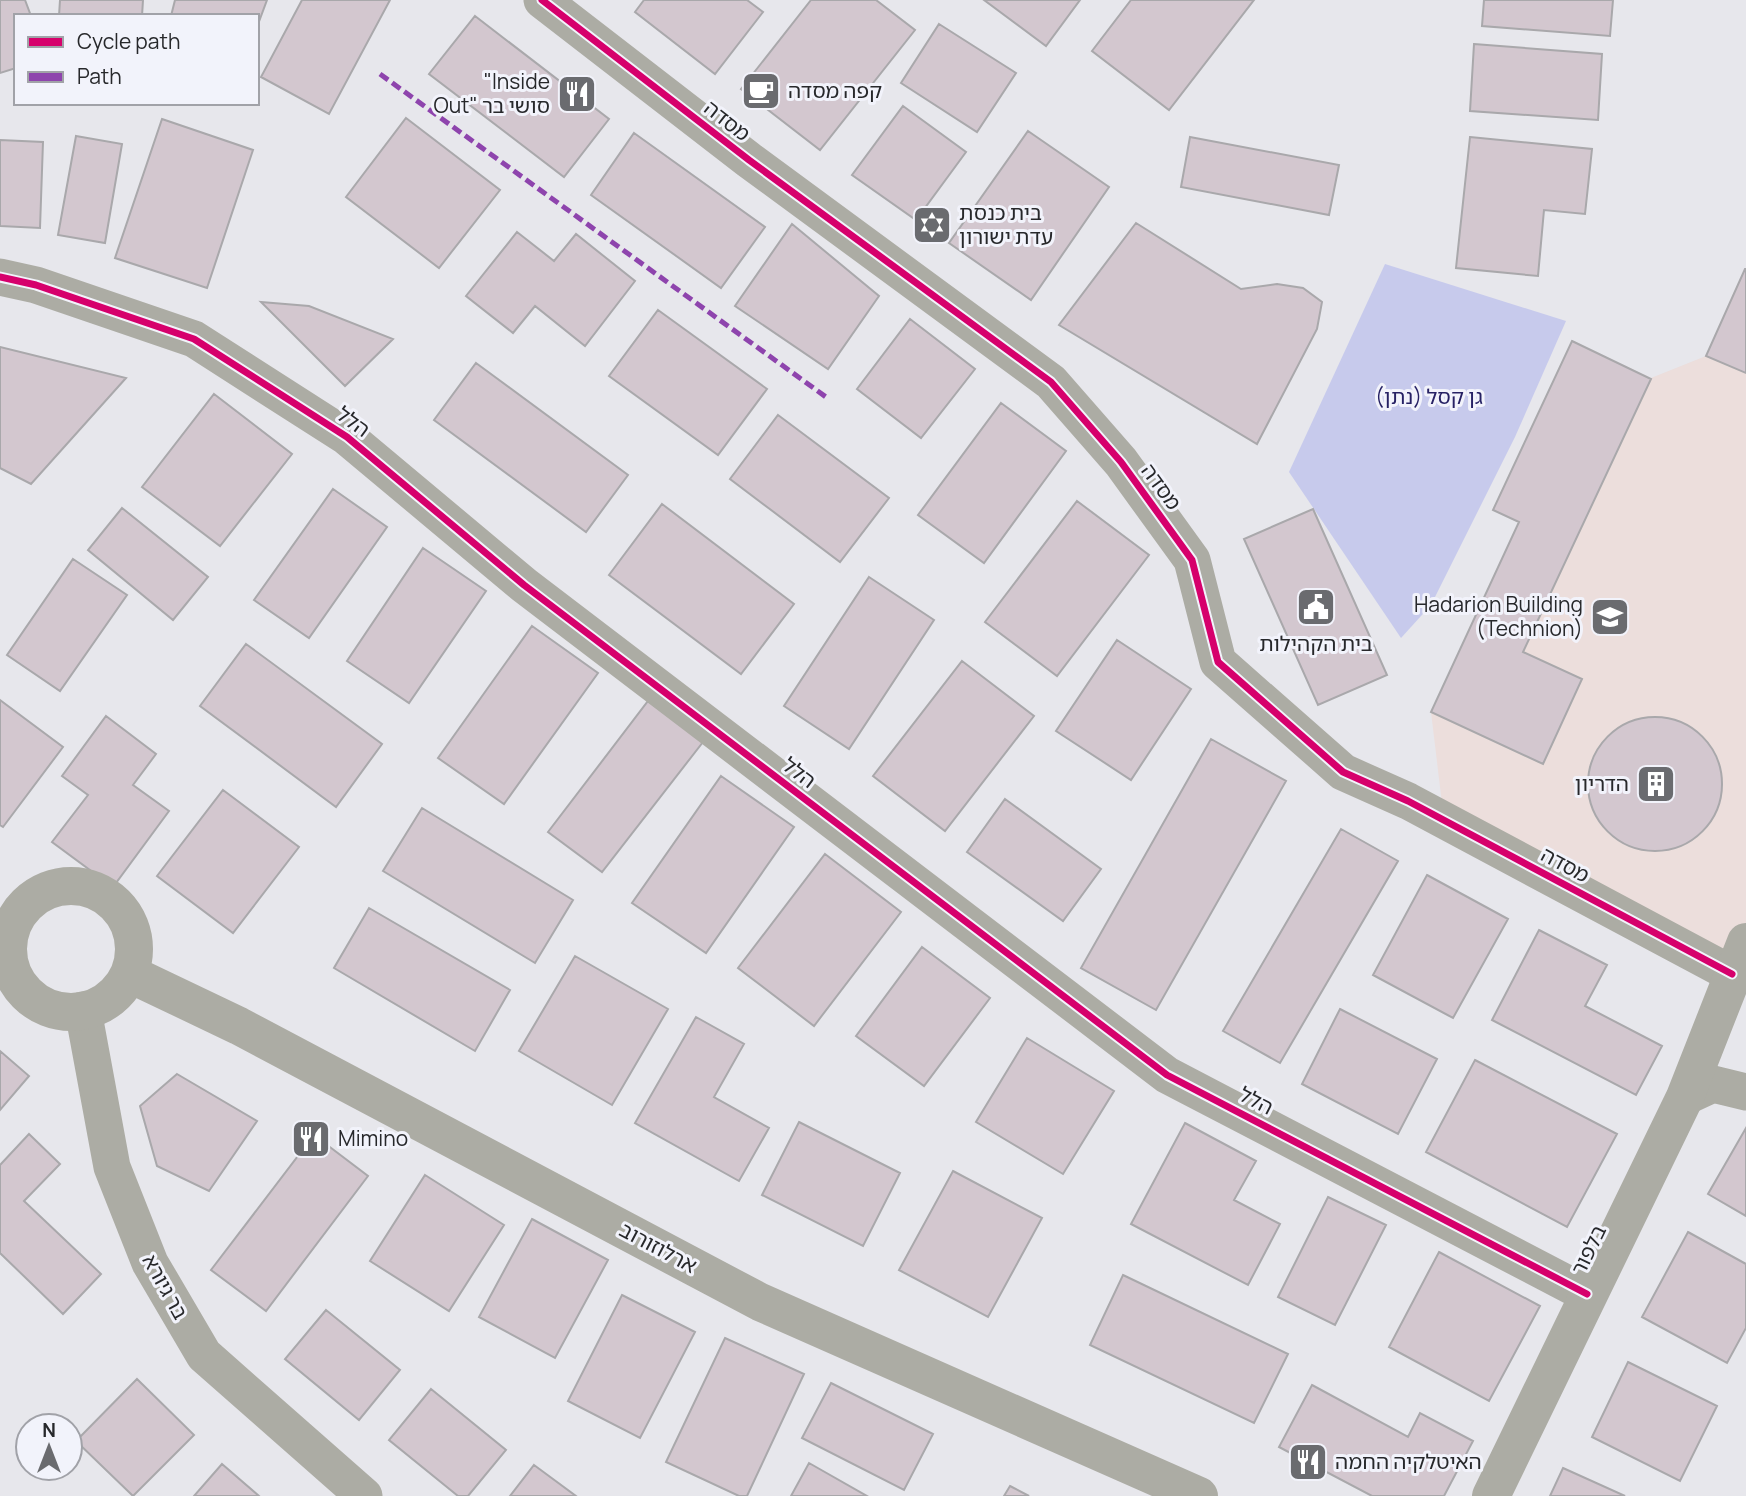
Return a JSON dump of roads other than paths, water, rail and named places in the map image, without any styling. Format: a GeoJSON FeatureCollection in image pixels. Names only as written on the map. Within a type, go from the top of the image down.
{"type":"FeatureCollection","features":[{"type":"Feature","properties":{"kind":"street","name":"מסדה"},"geometry":{"type":"LineString","coordinates":[[542,0],[749,160],[1051,382],[1121,462],[1192,560],[1218,662],[1343,772],[1739,958]]}},
{"type":"Feature","properties":{"kind":"street","name":"הלל"},"geometry":{"type":"LineString","coordinates":[[0,277],[36,285],[194,339],[347,437],[524,585],[1167,1075],[1587,1294]]}},
{"type":"Feature","properties":{"kind":"street"},"geometry":{"type":"LineString","coordinates":[[78,886],[97,891],[113,902],[126,917],[134,945],[130,974],[118,991],[102,1004],[83,1010],[63,1011],[44,1006],[28,995],[16,980],[9,962],[6,920],[48,890],[78,886]]}},
{"type":"Feature","properties":{"kind":"street","name":"בלפור"},"geometry":{"type":"LineString","coordinates":[[1491,1496],[1685,1097],[1739,958]]}},
{"type":"Feature","properties":{"kind":"street","name":"ארלוזורוב"},"geometry":{"type":"LineString","coordinates":[[130,974],[239,1026],[760,1303],[1199,1496]]}},
{"type":"Feature","properties":{"kind":"street","name":"בר גיורא"},"geometry":{"type":"LineString","coordinates":[[83,1010],[112,1167],[150,1263],[204,1355],[364,1496]]}},
{"type":"Feature","properties":{"kind":"street"},"geometry":{"type":"LineString","coordinates":[[1685,1097],[1713,1084],[1746,1092]]}},
{"type":"Feature","properties":{"kind":"place","name":"קפה מסדה"},"geometry":{"type":"Point","coordinates":[761,91]}},
{"type":"Feature","properties":{"kind":"place","name":"\"Inside Out\" סושי בר"},"geometry":{"type":"Point","coordinates":[577,94]}},
{"type":"Feature","properties":{"kind":"place","name":"בית כנסת עדת ישורון"},"geometry":{"type":"Point","coordinates":[932,225]}},
{"type":"Feature","properties":{"kind":"place","name":"בית הקהילות"},"geometry":{"type":"Point","coordinates":[1316,607]}},
{"type":"Feature","properties":{"kind":"place","name":"Hadarion Building (Technion)"},"geometry":{"type":"Point","coordinates":[1610,617]}},
{"type":"Feature","properties":{"kind":"place","name":"הדריון"},"geometry":{"type":"Point","coordinates":[1656,784]}},
{"type":"Feature","properties":{"kind":"place","name":"Mimino"},"geometry":{"type":"Point","coordinates":[311,1139]}},
{"type":"Feature","properties":{"kind":"place","name":"האיטלקיה החמה"},"geometry":{"type":"Point","coordinates":[1308,1462]}},
{"type":"Feature","properties":{"kind":"park label","name":"גן קסל (נתן)"},"geometry":{"type":"Point","coordinates":[1429,397]}}]}
